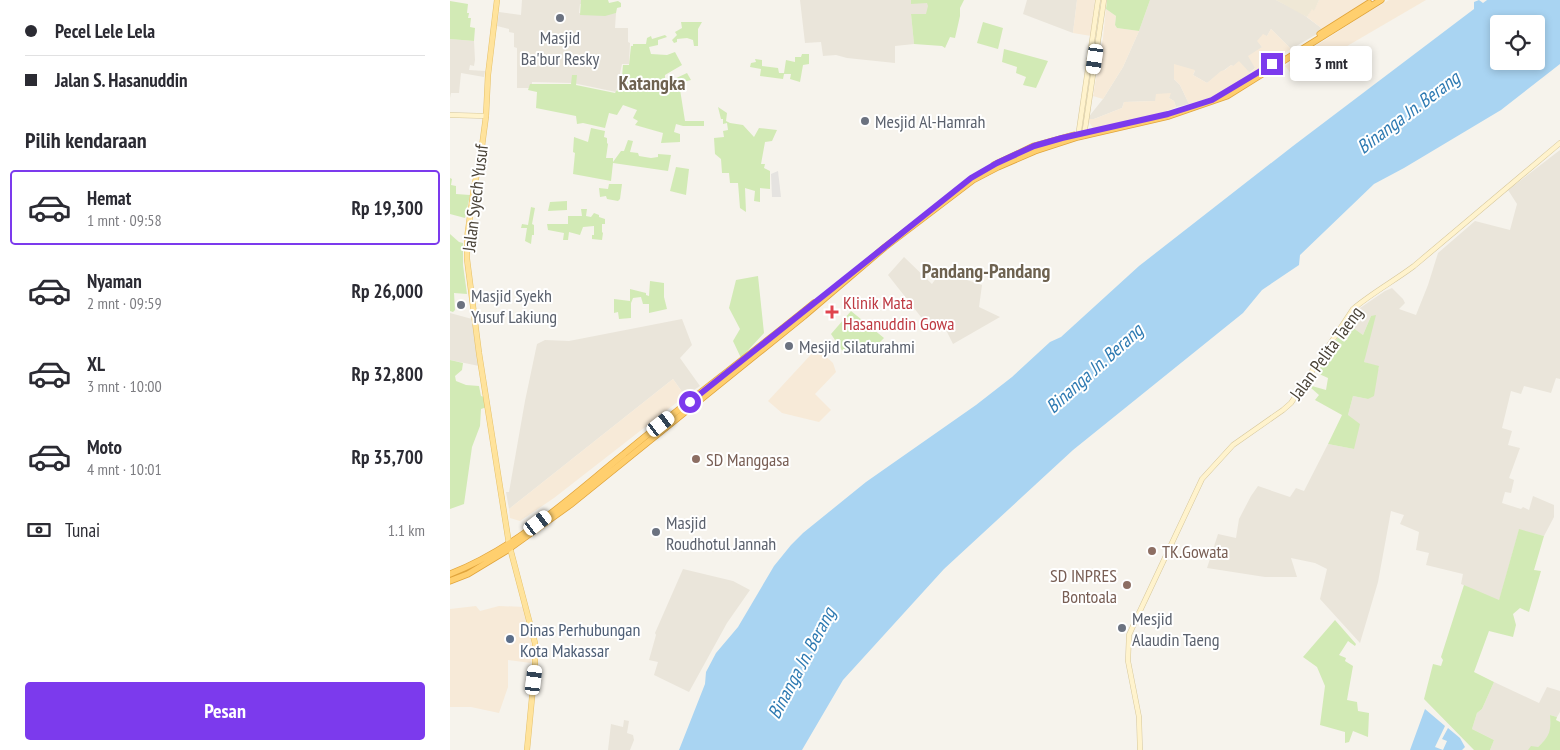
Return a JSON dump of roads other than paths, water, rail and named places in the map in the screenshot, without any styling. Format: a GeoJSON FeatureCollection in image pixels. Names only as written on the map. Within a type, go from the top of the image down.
{"type":"FeatureCollection","features":[{"type":"Feature","properties":{"kind":"highway"},"geometry":{"type":"LineString","coordinates":[[450,581],[468,574],[510,548],[885,247],[973,180],[998,166],[1081,135],[1168,114],[1226,94],[1374,0]]}},
{"type":"Feature","properties":{"kind":"highway"},"geometry":{"type":"LineString","coordinates":[[1081,135],[1169,116],[1227,96],[1381,0]]}},
{"type":"Feature","properties":{"kind":"highway"},"geometry":{"type":"LineString","coordinates":[[450,574],[510,548]]}},
{"type":"Feature","properties":{"kind":"main road","name":"Jalan Syech Yusuf"},"geometry":{"type":"LineString","coordinates":[[497,0],[488,75],[486,116],[467,238],[467,259],[479,353],[510,548],[535,643],[536,666],[527,750]]}},
{"type":"Feature","properties":{"kind":"street"},"geometry":{"type":"LineString","coordinates":[[1081,135],[1098,0]]}},
{"type":"Feature","properties":{"kind":"street"},"geometry":{"type":"LineString","coordinates":[[1081,135],[1104,0]]}},
{"type":"Feature","properties":{"kind":"street"},"geometry":{"type":"LineString","coordinates":[[450,115],[486,116]]}},
{"type":"Feature","properties":{"kind":"street","name":"Jalan Pelita Taeng"},"geometry":{"type":"LineString","coordinates":[[1140,750],[1139,717],[1128,662],[1130,635],[1202,478],[1233,445],[1291,403],[1353,309],[1367,297],[1414,266],[1475,212],[1560,143]]}},
{"type":"Feature","properties":{"kind":"water","name":"Binanga Jn. Berang"},"geometry":{"type":"Polygon","coordinates":[[[1479,0],[1483,3],[1487,0],[1560,0],[1560,64],[1501,110],[1374,184],[1300,255],[1299,265],[1262,290],[1243,313],[1073,450],[944,569],[843,680],[802,750],[679,750],[705,684],[706,672],[716,653],[738,627],[774,566],[803,533],[866,482],[976,405],[1012,377],[1050,342],[1061,337],[1139,266],[1474,9],[1474,2],[1479,0]]]}},
{"type":"Feature","properties":{"kind":"water"},"geometry":{"type":"Polygon","coordinates":[[[1425,709],[1445,726],[1435,747],[1443,750],[1410,750],[1425,709]]]}},
{"type":"Feature","properties":{"kind":"water"},"geometry":{"type":"Polygon","coordinates":[[[1448,728],[1460,738],[1465,747],[1462,750],[1443,750],[1447,741],[1442,739],[1448,728]]]}},
{"type":"Feature","properties":{"kind":"place","name":"Masjid Ba'bur Resky"},"geometry":{"type":"Point","coordinates":[560,18]}},
{"type":"Feature","properties":{"kind":"place","name":"Mesjid Al-Hamrah"},"geometry":{"type":"Point","coordinates":[865,121]}},
{"type":"Feature","properties":{"kind":"place","name":"Masjid Syekh Yusuf Lakiung"},"geometry":{"type":"Point","coordinates":[461,305]}},
{"type":"Feature","properties":{"kind":"place","name":"Klinik Mata Hasanuddin Gowa"},"geometry":{"type":"Point","coordinates":[832,312]}},
{"type":"Feature","properties":{"kind":"place","name":"Mesjid Silaturahmi"},"geometry":{"type":"Point","coordinates":[789,346]}},
{"type":"Feature","properties":{"kind":"place","name":"SD Manggasa"},"geometry":{"type":"Point","coordinates":[696,459]}},
{"type":"Feature","properties":{"kind":"place","name":"Masjid Roudhotul Jannah"},"geometry":{"type":"Point","coordinates":[656,532]}},
{"type":"Feature","properties":{"kind":"place","name":"TK.Gowata"},"geometry":{"type":"Point","coordinates":[1152,551]}},
{"type":"Feature","properties":{"kind":"place","name":"SD INPRES Bontoala"},"geometry":{"type":"Point","coordinates":[1127,585]}},
{"type":"Feature","properties":{"kind":"place","name":"Mesjid Alaudin Taeng"},"geometry":{"type":"Point","coordinates":[1122,628]}},
{"type":"Feature","properties":{"kind":"place","name":"Dinas Perhubungan Kota Makassar"},"geometry":{"type":"Point","coordinates":[510,639]}},
{"type":"Feature","properties":{"kind":"district","name":"Katangka"},"geometry":{"type":"Point","coordinates":[652,83]}},
{"type":"Feature","properties":{"kind":"district","name":"Pandang-Pandang"},"geometry":{"type":"Point","coordinates":[986,271]}}]}
